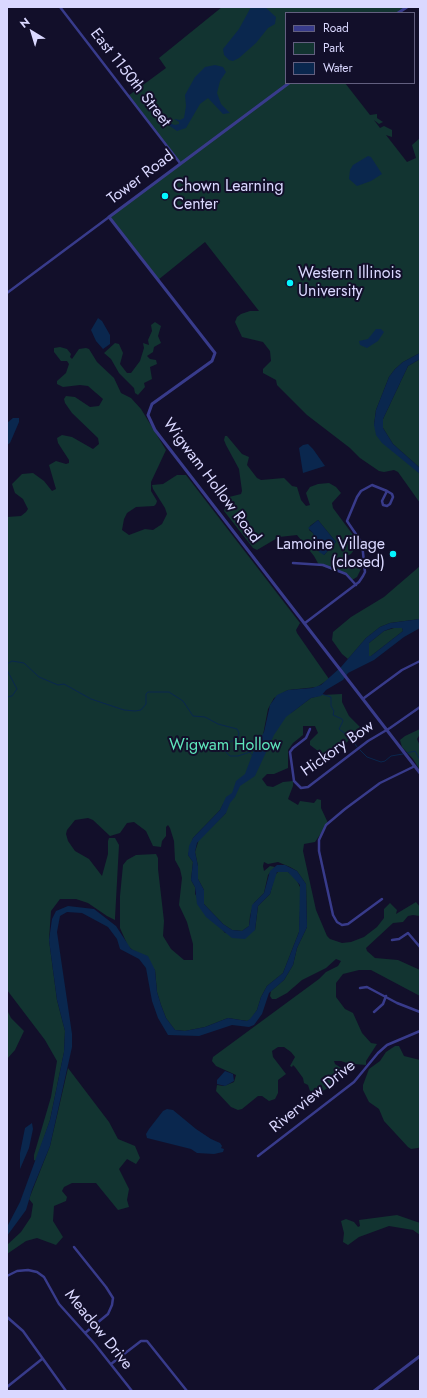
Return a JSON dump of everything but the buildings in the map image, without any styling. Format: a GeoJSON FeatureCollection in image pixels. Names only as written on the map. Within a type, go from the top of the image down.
{"type":"FeatureCollection","features":[{"type":"Feature","properties":{"kind":"street","name":"East 1150th Street"},"geometry":{"type":"LineString","coordinates":[[60,7],[180,163]]}},
{"type":"Feature","properties":{"kind":"street","name":"Tower Road"},"geometry":{"type":"LineString","coordinates":[[7,293],[288,84]]}},
{"type":"Feature","properties":{"kind":"street","name":"Wigwam Hollow Road"},"geometry":{"type":"LineString","coordinates":[[109,217],[215,353],[212,361],[152,404],[148,415],[152,425],[364,698],[420,773]]}},
{"type":"Feature","properties":{"kind":"street"},"geometry":{"type":"LineString","coordinates":[[305,623],[356,585],[365,572],[362,546],[347,521],[357,497],[369,486],[373,485],[391,492],[393,497],[390,504],[386,506],[382,501],[387,491]]}},
{"type":"Feature","properties":{"kind":"street"},"geometry":{"type":"LineString","coordinates":[[293,563],[323,565],[346,574],[356,585]]}},
{"type":"Feature","properties":{"kind":"street"},"geometry":{"type":"LineString","coordinates":[[364,698],[402,670],[420,661]]}},
{"type":"Feature","properties":{"kind":"street"},"geometry":{"type":"LineString","coordinates":[[387,730],[420,707]]}},
{"type":"Feature","properties":{"kind":"street","name":"Hickory Bow"},"geometry":{"type":"LineString","coordinates":[[310,729],[306,738],[290,752],[294,781],[298,787],[303,788],[308,787],[368,741],[387,730]]}},
{"type":"Feature","properties":{"kind":"street"},"geometry":{"type":"LineString","coordinates":[[382,899],[348,924],[342,925],[337,922],[333,915],[319,851],[319,840],[326,825],[345,809],[380,783],[415,766]]}},
{"type":"Feature","properties":{"kind":"street"},"geometry":{"type":"LineString","coordinates":[[392,940],[397,940],[408,933],[420,947]]}},
{"type":"Feature","properties":{"kind":"street"},"geometry":{"type":"LineString","coordinates":[[360,988],[367,987],[397,1003],[420,1012]]}},
{"type":"Feature","properties":{"kind":"street"},"geometry":{"type":"LineString","coordinates":[[374,1012],[383,1004],[386,996]]}},
{"type":"Feature","properties":{"kind":"street","name":"Riverview Drive"},"geometry":{"type":"LineString","coordinates":[[258,1156],[358,1079],[378,1053],[387,1045],[420,1031]]}},
{"type":"Feature","properties":{"kind":"street"},"geometry":{"type":"LineString","coordinates":[[74,1247],[109,1290],[113,1298],[108,1314],[85,1333]]}},
{"type":"Feature","properties":{"kind":"street","name":"Meadow Drive"},"geometry":{"type":"LineString","coordinates":[[7,1276],[22,1270],[34,1271],[42,1275],[48,1281],[59,1304],[85,1333],[132,1391]]}},
{"type":"Feature","properties":{"kind":"street"},"geometry":{"type":"LineString","coordinates":[[7,1317],[23,1331],[66,1391]]}},
{"type":"Feature","properties":{"kind":"street"},"geometry":{"type":"LineString","coordinates":[[111,1364],[141,1341],[147,1340],[188,1391]]}},
{"type":"Feature","properties":{"kind":"street"},"geometry":{"type":"LineString","coordinates":[[374,1391],[420,1356]]}},
{"type":"Feature","properties":{"kind":"street"},"geometry":{"type":"LineString","coordinates":[[7,1387],[42,1359]]}},
{"type":"Feature","properties":{"kind":"green space"},"geometry":{"type":"Polygon","coordinates":[[[222,7],[407,7],[400,12],[285,12],[285,84],[346,84],[370,115],[377,114],[377,118],[383,122],[379,124],[374,120],[380,128],[384,126],[392,130],[392,137],[386,135],[407,162],[416,158],[412,145],[420,138],[420,353],[403,362],[389,377],[376,410],[374,425],[420,474],[420,503],[398,472],[394,470],[384,472],[379,471],[360,458],[350,448],[307,415],[277,385],[276,380],[263,373],[263,369],[271,361],[270,351],[263,342],[242,337],[235,322],[237,317],[241,314],[250,311],[259,311],[205,242],[158,280],[109,217],[180,163],[128,96],[166,68],[159,58],[222,7]]]}},
{"type":"Feature","properties":{"kind":"green space"},"geometry":{"type":"Polygon","coordinates":[[[155,322],[161,326],[158,336],[161,343],[154,347],[153,352],[147,356],[150,359],[156,360],[157,364],[150,367],[152,379],[144,383],[145,387],[138,395],[135,393],[134,388],[119,373],[111,359],[104,353],[115,343],[119,344],[123,353],[120,364],[127,373],[131,373],[140,361],[144,348],[143,343],[149,345],[148,340],[152,331],[151,325],[155,322]]]}},
{"type":"Feature","properties":{"kind":"green space","name":"Wigwam Hollow"},"geometry":{"type":"Polygon","coordinates":[[[60,347],[67,349],[71,354],[70,357],[72,359],[79,349],[89,349],[97,362],[114,378],[121,393],[131,398],[141,409],[166,450],[151,482],[151,491],[157,501],[156,504],[154,506],[136,507],[127,513],[122,530],[129,535],[145,529],[153,530],[162,524],[167,514],[152,485],[163,484],[177,475],[186,475],[300,623],[296,630],[297,633],[329,679],[317,687],[288,690],[274,698],[268,709],[263,735],[288,709],[291,713],[311,698],[322,695],[342,694],[342,702],[349,716],[360,727],[354,732],[351,739],[343,745],[333,747],[327,753],[322,754],[310,745],[310,741],[318,733],[315,726],[303,726],[303,735],[293,743],[288,750],[288,768],[274,774],[267,774],[262,779],[267,786],[273,787],[283,782],[293,781],[293,786],[288,799],[298,805],[300,801],[314,803],[317,799],[321,800],[321,808],[328,823],[315,842],[304,844],[303,851],[316,910],[327,936],[330,939],[342,943],[351,942],[364,937],[377,927],[384,918],[384,909],[390,903],[397,910],[396,914],[416,902],[420,907],[420,916],[408,916],[403,922],[393,923],[366,948],[367,951],[375,958],[398,960],[420,970],[420,996],[371,970],[359,970],[343,974],[336,983],[336,997],[345,1009],[353,1013],[362,1033],[371,1043],[377,1044],[366,1061],[366,1065],[353,1065],[341,1061],[334,1061],[335,1064],[343,1069],[343,1071],[331,1081],[330,1087],[317,1094],[310,1091],[308,1085],[304,1083],[303,1078],[295,1067],[293,1065],[292,1067],[290,1066],[295,1057],[291,1052],[284,1047],[278,1047],[272,1051],[273,1057],[286,1074],[278,1080],[278,1093],[275,1099],[269,1101],[262,1096],[258,1096],[242,1109],[238,1110],[231,1107],[216,1091],[217,1085],[224,1086],[234,1082],[236,1075],[216,1066],[212,1061],[213,1057],[319,979],[326,972],[338,966],[341,961],[336,959],[326,968],[302,980],[287,993],[276,999],[272,999],[270,996],[271,991],[284,980],[293,965],[297,948],[307,927],[306,884],[297,871],[290,867],[278,862],[268,864],[264,862],[264,871],[270,866],[275,867],[268,875],[264,893],[254,903],[249,926],[242,931],[232,930],[223,924],[204,904],[204,890],[198,879],[198,866],[195,852],[199,839],[226,813],[223,804],[220,810],[193,838],[188,855],[193,862],[191,880],[195,887],[195,894],[225,933],[255,930],[258,906],[270,894],[275,875],[279,871],[288,872],[295,877],[301,889],[299,932],[283,973],[267,986],[261,997],[257,1010],[251,1019],[247,1021],[228,1018],[205,1027],[185,1031],[175,1030],[166,1018],[161,1005],[157,992],[155,970],[128,946],[120,928],[120,896],[123,865],[127,860],[136,855],[156,854],[158,858],[164,921],[163,936],[171,949],[184,960],[193,960],[193,944],[187,922],[179,905],[182,878],[180,869],[175,860],[174,841],[170,828],[168,825],[166,827],[166,836],[162,841],[161,847],[153,846],[146,831],[134,822],[127,823],[120,833],[110,836],[93,820],[88,818],[75,820],[67,830],[66,834],[68,841],[75,851],[89,859],[102,876],[108,854],[109,838],[115,838],[119,845],[115,920],[88,903],[76,899],[60,899],[51,911],[49,940],[57,1000],[65,1031],[64,1052],[50,1120],[36,1161],[34,1160],[34,1155],[51,1097],[57,1061],[45,1040],[7,990],[7,517],[21,516],[28,509],[23,499],[15,493],[12,484],[22,474],[33,473],[44,481],[52,491],[56,489],[49,465],[56,461],[66,464],[69,463],[69,460],[58,443],[57,438],[62,435],[72,437],[93,449],[99,444],[98,438],[72,413],[64,399],[66,396],[75,397],[90,407],[99,406],[103,399],[88,386],[80,385],[63,387],[57,384],[57,381],[66,373],[69,364],[67,361],[61,361],[54,352],[54,348],[60,347]]]}},
{"type":"Feature","properties":{"kind":"green space"},"geometry":{"type":"Polygon","coordinates":[[[420,359],[420,468],[393,444],[383,428],[383,419],[408,366],[420,359]]]}},
{"type":"Feature","properties":{"kind":"green space"},"geometry":{"type":"Polygon","coordinates":[[[225,436],[227,436],[242,454],[249,457],[247,465],[257,478],[261,480],[284,478],[292,486],[297,487],[301,500],[306,506],[310,505],[306,493],[310,487],[318,484],[329,483],[336,487],[341,493],[332,503],[333,508],[359,543],[351,554],[345,557],[348,561],[354,563],[361,569],[357,577],[352,580],[349,576],[319,565],[314,556],[297,535],[279,537],[257,550],[253,548],[224,511],[229,497],[241,494],[242,491],[239,469],[224,440],[225,436]],[[318,520],[310,526],[309,530],[313,533],[318,546],[324,555],[336,542],[318,520]]]}},
{"type":"Feature","properties":{"kind":"green space"},"geometry":{"type":"Polygon","coordinates":[[[420,566],[420,619],[390,623],[380,627],[366,638],[348,659],[342,654],[332,640],[333,632],[351,617],[384,597],[420,566]]]}},
{"type":"Feature","properties":{"kind":"green space"},"geometry":{"type":"Polygon","coordinates":[[[394,628],[402,628],[403,631],[369,656],[369,643],[384,631],[394,628]]]}},
{"type":"Feature","properties":{"kind":"green space"},"geometry":{"type":"Polygon","coordinates":[[[420,729],[420,734],[417,739],[420,746],[420,770],[413,759],[402,747],[400,740],[420,729]]]}},
{"type":"Feature","properties":{"kind":"green space"},"geometry":{"type":"Polygon","coordinates":[[[7,1010],[11,1018],[24,1031],[15,1050],[7,1059],[7,1010]]]}},
{"type":"Feature","properties":{"kind":"green space"},"geometry":{"type":"Polygon","coordinates":[[[395,1046],[399,1046],[404,1056],[420,1060],[420,1147],[418,1148],[411,1149],[408,1147],[384,1121],[379,1109],[369,1102],[363,1090],[363,1085],[369,1069],[380,1061],[386,1052],[395,1046]]]}},
{"type":"Feature","properties":{"kind":"green space"},"geometry":{"type":"Polygon","coordinates":[[[68,1068],[109,1122],[118,1139],[135,1146],[140,1158],[136,1164],[127,1159],[119,1169],[129,1189],[127,1200],[129,1207],[118,1210],[96,1183],[72,1183],[64,1187],[62,1191],[67,1197],[66,1201],[54,1206],[53,1221],[63,1237],[56,1245],[37,1238],[26,1241],[7,1254],[7,1245],[21,1232],[31,1217],[33,1204],[29,1199],[50,1146],[68,1068]]]}},
{"type":"Feature","properties":{"kind":"green space"},"geometry":{"type":"Polygon","coordinates":[[[397,1215],[420,1223],[420,1235],[413,1230],[389,1226],[359,1237],[348,1245],[343,1242],[344,1233],[341,1221],[346,1219],[354,1222],[358,1227],[360,1226],[359,1220],[397,1215]]]}},
{"type":"Feature","properties":{"kind":"water"},"geometry":{"type":"Polygon","coordinates":[[[251,7],[266,8],[276,17],[275,24],[268,28],[256,43],[239,58],[233,61],[229,60],[224,55],[223,49],[239,29],[251,7]]]}},
{"type":"Feature","properties":{"kind":"water"},"geometry":{"type":"Polygon","coordinates":[[[215,65],[223,67],[226,72],[220,81],[217,93],[221,104],[230,113],[223,114],[208,98],[200,104],[186,128],[177,131],[167,124],[163,124],[166,122],[175,125],[179,124],[179,122],[174,119],[180,120],[184,118],[186,106],[185,95],[195,77],[205,67],[215,65]]]}},
{"type":"Feature","properties":{"kind":"water"},"geometry":{"type":"Polygon","coordinates":[[[368,156],[371,157],[382,174],[371,181],[357,186],[349,179],[350,170],[353,165],[368,156]]]}},
{"type":"Feature","properties":{"kind":"water"},"geometry":{"type":"Polygon","coordinates":[[[98,318],[102,321],[110,335],[110,344],[103,349],[96,341],[91,330],[98,318]]]}},
{"type":"Feature","properties":{"kind":"water"},"geometry":{"type":"Polygon","coordinates":[[[376,329],[381,329],[384,332],[378,341],[367,348],[360,345],[359,341],[368,339],[376,329]]]}},
{"type":"Feature","properties":{"kind":"water"},"geometry":{"type":"Polygon","coordinates":[[[420,353],[420,359],[408,366],[383,419],[383,428],[393,444],[420,468],[420,474],[382,443],[376,435],[374,425],[376,410],[389,377],[403,362],[420,353]]]}},
{"type":"Feature","properties":{"kind":"water"},"geometry":{"type":"Polygon","coordinates":[[[13,418],[19,418],[19,422],[10,443],[7,445],[7,423],[13,418]]]}},
{"type":"Feature","properties":{"kind":"water"},"geometry":{"type":"Polygon","coordinates":[[[308,444],[325,466],[303,473],[299,448],[308,444]]]}},
{"type":"Feature","properties":{"kind":"water"},"geometry":{"type":"Polygon","coordinates":[[[318,520],[336,542],[324,555],[319,552],[313,533],[308,528],[318,520]]]}},
{"type":"Feature","properties":{"kind":"water"},"geometry":{"type":"Polygon","coordinates":[[[420,619],[420,628],[404,637],[374,660],[348,673],[343,680],[326,690],[321,696],[311,698],[286,717],[274,735],[255,776],[240,786],[226,813],[197,843],[195,852],[198,866],[198,879],[204,890],[204,904],[223,924],[232,930],[242,931],[249,926],[252,905],[264,893],[270,871],[277,865],[285,865],[297,871],[306,884],[307,927],[297,948],[293,965],[284,980],[269,993],[262,1014],[254,1025],[249,1027],[232,1025],[199,1036],[168,1035],[158,1018],[152,1001],[146,968],[139,959],[120,949],[117,939],[108,927],[82,913],[67,912],[60,916],[57,932],[72,1034],[72,1047],[50,1146],[32,1190],[26,1210],[7,1236],[7,1227],[20,1202],[50,1120],[64,1052],[65,1031],[57,1000],[49,940],[52,919],[56,911],[68,906],[94,909],[116,926],[131,949],[148,956],[155,970],[157,992],[161,1005],[166,1018],[175,1030],[185,1031],[205,1027],[228,1018],[247,1021],[250,1019],[257,1010],[261,997],[267,986],[283,973],[299,932],[300,885],[288,872],[277,872],[270,894],[258,906],[255,930],[245,939],[232,938],[206,917],[197,904],[195,887],[191,880],[193,862],[188,855],[189,846],[193,838],[220,810],[226,797],[232,793],[236,781],[245,774],[254,750],[264,732],[270,705],[277,695],[288,690],[312,688],[321,685],[341,667],[366,638],[380,627],[390,623],[420,619]],[[392,628],[384,631],[369,643],[369,656],[403,631],[402,628],[392,628]]]}},
{"type":"Feature","properties":{"kind":"water"},"geometry":{"type":"Polygon","coordinates":[[[225,1071],[233,1074],[234,1081],[225,1086],[217,1084],[217,1080],[225,1071]]]}},
{"type":"Feature","properties":{"kind":"water"},"geometry":{"type":"Polygon","coordinates":[[[167,1109],[173,1110],[196,1129],[220,1143],[222,1146],[221,1148],[224,1149],[223,1152],[214,1154],[197,1153],[191,1149],[147,1138],[146,1134],[149,1129],[163,1111],[167,1109]]]}},
{"type":"Feature","properties":{"kind":"water"},"geometry":{"type":"Polygon","coordinates":[[[32,1123],[33,1129],[29,1148],[20,1169],[20,1153],[25,1128],[32,1123]]]}},
{"type":"Feature","properties":{"kind":"waterway"},"geometry":{"type":"LineString","coordinates":[[7,664],[12,661],[24,663],[39,677],[58,685],[64,684],[91,699],[124,710],[141,710],[146,704],[146,694],[148,692],[169,692],[183,701],[193,716],[205,717],[218,724],[237,729],[239,733],[238,738],[224,745],[226,752],[230,756],[238,756],[250,752],[252,755]]}},
{"type":"Feature","properties":{"kind":"waterway"},"geometry":{"type":"LineString","coordinates":[[7,670],[17,689],[12,696],[7,697]]}},
{"type":"Feature","properties":{"kind":"waterway"},"geometry":{"type":"LineString","coordinates":[[321,694],[331,697],[331,706],[334,711],[333,715],[342,719],[343,721],[339,729],[351,738],[357,747]]}},
{"type":"Feature","properties":{"kind":"waterway"},"geometry":{"type":"LineString","coordinates":[[360,750],[367,757],[381,762],[385,761],[391,756],[403,754]]}},
{"type":"Feature","properties":{"kind":"waterway"},"geometry":{"type":"LineString","coordinates":[[407,753],[415,751],[420,760]]}},
{"type":"Feature","properties":{"kind":"place","name":"Chown Learning Center"},"geometry":{"type":"Point","coordinates":[165,196]}},
{"type":"Feature","properties":{"kind":"place","name":"Western Illinois University"},"geometry":{"type":"Point","coordinates":[290,283]}},
{"type":"Feature","properties":{"kind":"place","name":"Lamoine Village (closed)"},"geometry":{"type":"Point","coordinates":[393,554]}}]}
